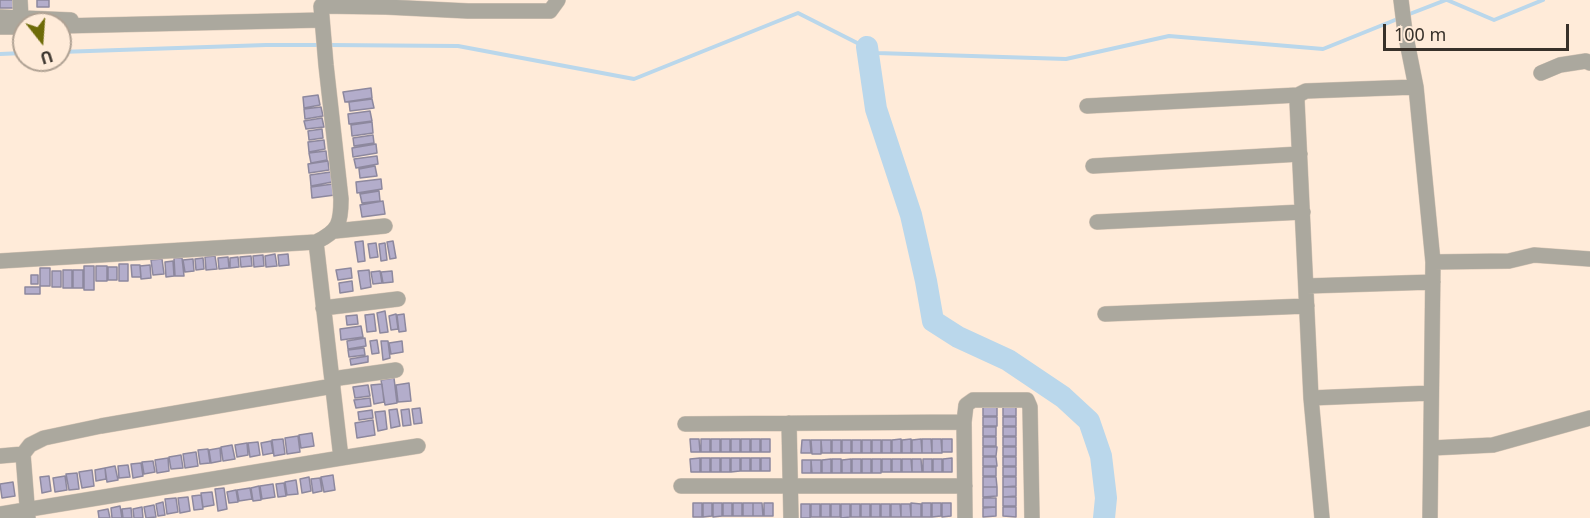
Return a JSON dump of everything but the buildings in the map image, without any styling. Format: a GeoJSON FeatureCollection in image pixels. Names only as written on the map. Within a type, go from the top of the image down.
{"type":"FeatureCollection","features":[{"type":"Feature","properties":{"kind":"street"},"geometry":{"type":"LineString","coordinates":[[72,23],[322,15],[387,4],[468,11],[550,11],[558,0]]}},
{"type":"Feature","properties":{"kind":"street"},"geometry":{"type":"LineString","coordinates":[[1401,0],[1416,87],[1433,262],[1430,518]]}},
{"type":"Feature","properties":{"kind":"street"},"geometry":{"type":"LineString","coordinates":[[322,15],[342,199],[341,219],[335,231]]}},
{"type":"Feature","properties":{"kind":"street"},"geometry":{"type":"LineString","coordinates":[[1541,73],[1560,65],[1586,61],[1590,63]]}},
{"type":"Feature","properties":{"kind":"street"},"geometry":{"type":"LineString","coordinates":[[1087,106],[1298,95],[1306,91],[1416,87]]}},
{"type":"Feature","properties":{"kind":"street"},"geometry":{"type":"LineString","coordinates":[[1298,95],[1311,398],[1322,518]]}},
{"type":"Feature","properties":{"kind":"street"},"geometry":{"type":"LineString","coordinates":[[1093,166],[1300,154]]}},
{"type":"Feature","properties":{"kind":"street"},"geometry":{"type":"LineString","coordinates":[[1097,222],[1303,212]]}},
{"type":"Feature","properties":{"kind":"street"},"geometry":{"type":"LineString","coordinates":[[0,261],[316,242],[335,231],[385,226]]}},
{"type":"Feature","properties":{"kind":"street"},"geometry":{"type":"LineString","coordinates":[[316,242],[341,458]]}},
{"type":"Feature","properties":{"kind":"street"},"geometry":{"type":"LineString","coordinates":[[1433,262],[1509,261],[1534,255],[1590,259]]}},
{"type":"Feature","properties":{"kind":"street"},"geometry":{"type":"LineString","coordinates":[[1306,286],[1432,282]]}},
{"type":"Feature","properties":{"kind":"street"},"geometry":{"type":"LineString","coordinates":[[323,308],[398,299]]}},
{"type":"Feature","properties":{"kind":"street"},"geometry":{"type":"LineString","coordinates":[[1105,314],[1307,306]]}},
{"type":"Feature","properties":{"kind":"street"},"geometry":{"type":"LineString","coordinates":[[28,513],[23,454],[30,445],[44,438],[396,370]]}},
{"type":"Feature","properties":{"kind":"street"},"geometry":{"type":"LineString","coordinates":[[1311,398],[1431,393]]}},
{"type":"Feature","properties":{"kind":"street"},"geometry":{"type":"LineString","coordinates":[[965,518],[964,422],[966,405],[973,400],[1023,400],[1029,403],[1032,518]]}},
{"type":"Feature","properties":{"kind":"street"},"geometry":{"type":"LineString","coordinates":[[1432,448],[1493,445],[1590,418]]}},
{"type":"Feature","properties":{"kind":"street"},"geometry":{"type":"LineString","coordinates":[[685,424],[964,422]]}},
{"type":"Feature","properties":{"kind":"street"},"geometry":{"type":"LineString","coordinates":[[789,423],[791,518]]}},
{"type":"Feature","properties":{"kind":"street"},"geometry":{"type":"LineString","coordinates":[[0,514],[28,513],[418,446]]}},
{"type":"Feature","properties":{"kind":"street"},"geometry":{"type":"LineString","coordinates":[[0,456],[23,454]]}},
{"type":"Feature","properties":{"kind":"street"},"geometry":{"type":"LineString","coordinates":[[681,486],[965,486]]}},
{"type":"Feature","properties":{"kind":"waterway"},"geometry":{"type":"LineString","coordinates":[[1407,15],[1446,0]]}},
{"type":"Feature","properties":{"kind":"waterway"},"geometry":{"type":"LineString","coordinates":[[1447,0],[1494,20],[1543,0]]}},
{"type":"Feature","properties":{"kind":"waterway"},"geometry":{"type":"LineString","coordinates":[[329,45],[458,46],[634,79],[798,13],[877,53],[1066,59],[1169,36],[1323,49],[1400,18]]}},
{"type":"Feature","properties":{"kind":"waterway"},"geometry":{"type":"LineString","coordinates":[[72,52],[322,45]]}},
{"type":"Feature","properties":{"kind":"waterway"},"geometry":{"type":"LineString","coordinates":[[867,47],[876,109],[911,215],[933,321],[958,337],[1008,360],[1063,397],[1089,421],[1101,456],[1106,498],[1104,518]]}},
{"type":"Feature","properties":{"kind":"waterway"},"geometry":{"type":"LineString","coordinates":[[0,54],[12,54]]}}]}
